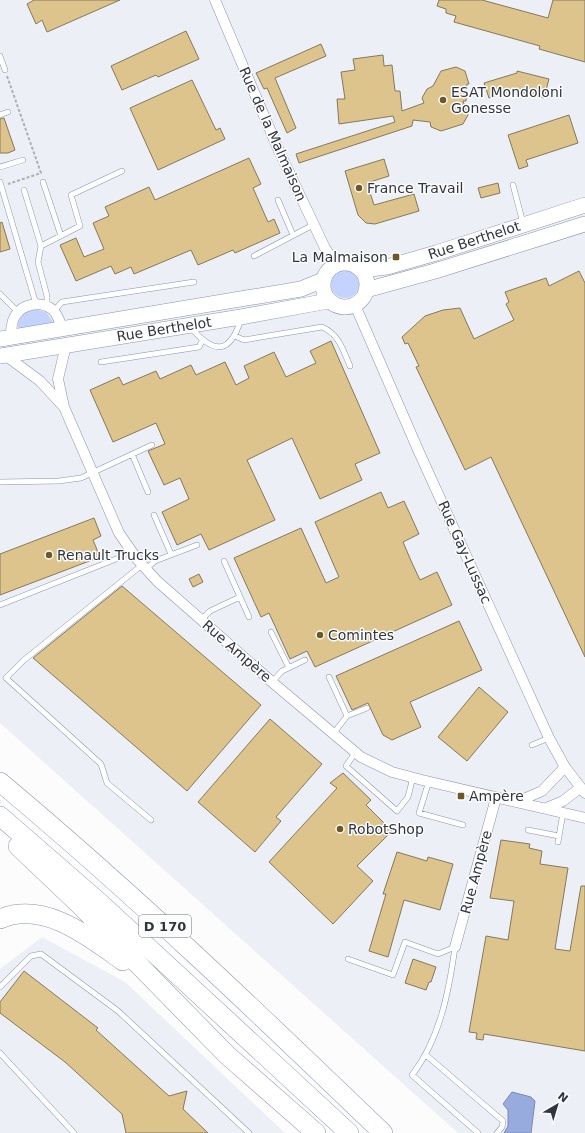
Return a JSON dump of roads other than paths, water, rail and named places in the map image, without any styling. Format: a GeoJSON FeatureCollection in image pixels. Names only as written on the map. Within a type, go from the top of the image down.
{"type":"FeatureCollection","features":[{"type":"Feature","properties":{"kind":"highway","name":"D 170"},"geometry":{"type":"LineString","coordinates":[[0,782],[139,903],[383,1133]]}},
{"type":"Feature","properties":{"kind":"highway","name":"D 170"},"geometry":{"type":"LineString","coordinates":[[0,816],[56,863],[349,1133]]}},
{"type":"Feature","properties":{"kind":"highway"},"geometry":{"type":"LineString","coordinates":[[0,831],[81,906],[227,1055],[316,1133]]}},
{"type":"Feature","properties":{"kind":"highway"},"geometry":{"type":"LineString","coordinates":[[0,919],[13,914],[29,913],[48,917],[74,929],[124,962],[187,1014]]}},
{"type":"Feature","properties":{"kind":"highway"},"geometry":{"type":"LineString","coordinates":[[324,1076],[354,1097],[394,1133]]}},
{"type":"Feature","properties":{"kind":"main road","name":"Rue Berthelot"},"geometry":{"type":"LineString","coordinates":[[361,270],[387,267],[585,205]]}},
{"type":"Feature","properties":{"kind":"main road","name":"Rue Berthelot"},"geometry":{"type":"LineString","coordinates":[[366,290],[435,271],[585,224]]}},
{"type":"Feature","properties":{"kind":"main road"},"geometry":{"type":"LineString","coordinates":[[336,264],[351,264],[361,270],[367,281],[366,290],[363,298],[355,305],[344,308],[338,307],[328,301],[323,291],[323,280],[329,270],[336,264]]}},
{"type":"Feature","properties":{"kind":"main road","name":"Rue Berthelot"},"geometry":{"type":"LineString","coordinates":[[5,338],[301,289],[323,280]]}},
{"type":"Feature","properties":{"kind":"main road","name":"Rue Berthelot"},"geometry":{"type":"LineString","coordinates":[[2,355],[241,317],[328,301]]}},
{"type":"Feature","properties":{"kind":"street","name":"Rue de la Malmaison"},"geometry":{"type":"LineString","coordinates":[[215,0],[278,151],[313,225],[325,248],[336,264]]}},
{"type":"Feature","properties":{"kind":"street"},"geometry":{"type":"LineString","coordinates":[[5,338],[18,312],[30,305],[36,304],[50,309],[63,329]]}},
{"type":"Feature","properties":{"kind":"street","name":"Rue Gay-Lussac"},"geometry":{"type":"LineString","coordinates":[[355,305],[422,459],[549,738],[565,767],[583,791]]}},
{"type":"Feature","properties":{"kind":"street","name":"Rue Ampère"},"geometry":{"type":"LineString","coordinates":[[66,345],[58,379],[64,407],[119,533],[130,550],[144,567],[201,620],[332,734],[361,757],[392,772],[428,782],[496,798],[519,801],[585,818]]}},
{"type":"Feature","properties":{"kind":"street","name":"Rue Ampère"},"geometry":{"type":"LineString","coordinates":[[2,355],[40,382],[64,407]]}},
{"type":"Feature","properties":{"kind":"street"},"geometry":{"type":"LineString","coordinates":[[519,801],[542,791],[565,767]]}},
{"type":"Feature","properties":{"kind":"street"},"geometry":{"type":"LineString","coordinates":[[546,808],[583,791]]}},
{"type":"Feature","properties":{"kind":"street","name":"Rue Ampère"},"geometry":{"type":"LineString","coordinates":[[456,947],[496,798]]}},
{"type":"Feature","properties":{"kind":"lane"},"geometry":{"type":"LineString","coordinates":[[0,56],[5,70]]}},
{"type":"Feature","properties":{"kind":"lane"},"geometry":{"type":"LineString","coordinates":[[0,115],[8,112]]}},
{"type":"Feature","properties":{"kind":"lane"},"geometry":{"type":"LineString","coordinates":[[0,167],[23,160]]}},
{"type":"Feature","properties":{"kind":"lane"},"geometry":{"type":"LineString","coordinates":[[41,246],[80,226],[71,195],[122,171]]}},
{"type":"Feature","properties":{"kind":"lane"},"geometry":{"type":"LineString","coordinates":[[43,182],[61,236]]}},
{"type":"Feature","properties":{"kind":"lane"},"geometry":{"type":"LineString","coordinates":[[1,185],[36,304]]}},
{"type":"Feature","properties":{"kind":"lane"},"geometry":{"type":"LineString","coordinates":[[513,185],[524,224]]}},
{"type":"Feature","properties":{"kind":"lane"},"geometry":{"type":"LineString","coordinates":[[24,190],[41,246],[38,262],[50,309],[62,302],[194,282]]}},
{"type":"Feature","properties":{"kind":"lane"},"geometry":{"type":"LineString","coordinates":[[278,200],[293,235]]}},
{"type":"Feature","properties":{"kind":"lane"},"geometry":{"type":"LineString","coordinates":[[254,256],[313,225]]}},
{"type":"Feature","properties":{"kind":"lane"},"geometry":{"type":"LineString","coordinates":[[0,295],[18,312]]}},
{"type":"Feature","properties":{"kind":"lane"},"geometry":{"type":"LineString","coordinates":[[189,325],[202,342],[216,347],[227,345],[236,336],[241,317]]}},
{"type":"Feature","properties":{"kind":"lane"},"geometry":{"type":"LineString","coordinates":[[236,336],[244,340],[322,327],[331,331],[337,337],[350,366]]}},
{"type":"Feature","properties":{"kind":"lane"},"geometry":{"type":"LineString","coordinates":[[101,362],[199,347],[202,342]]}},
{"type":"Feature","properties":{"kind":"lane"},"geometry":{"type":"LineString","coordinates":[[0,482],[59,481],[81,478],[92,474],[106,465],[152,445]]}},
{"type":"Feature","properties":{"kind":"lane"},"geometry":{"type":"LineString","coordinates":[[132,454],[148,492]]}},
{"type":"Feature","properties":{"kind":"lane"},"geometry":{"type":"LineString","coordinates":[[154,516],[172,554]]}},
{"type":"Feature","properties":{"kind":"lane"},"geometry":{"type":"LineString","coordinates":[[151,820],[107,783],[101,764],[6,678],[24,660],[144,567],[155,561],[197,545]]}},
{"type":"Feature","properties":{"kind":"lane"},"geometry":{"type":"LineString","coordinates":[[0,605],[121,557],[130,550]]}},
{"type":"Feature","properties":{"kind":"lane"},"geometry":{"type":"LineString","coordinates":[[224,561],[249,618]]}},
{"type":"Feature","properties":{"kind":"lane"},"geometry":{"type":"LineString","coordinates":[[201,620],[210,611],[240,596]]}},
{"type":"Feature","properties":{"kind":"lane"},"geometry":{"type":"LineString","coordinates":[[271,632],[288,668]]}},
{"type":"Feature","properties":{"kind":"lane"},"geometry":{"type":"LineString","coordinates":[[272,682],[282,671],[305,660]]}},
{"type":"Feature","properties":{"kind":"lane"},"geometry":{"type":"LineString","coordinates":[[329,677],[347,716]]}},
{"type":"Feature","properties":{"kind":"lane"},"geometry":{"type":"LineString","coordinates":[[332,734],[347,716],[367,708]]}},
{"type":"Feature","properties":{"kind":"lane"},"geometry":{"type":"LineString","coordinates":[[532,745],[549,738]]}},
{"type":"Feature","properties":{"kind":"lane"},"geometry":{"type":"LineString","coordinates":[[355,752],[346,766],[397,811],[408,796],[413,777]]}},
{"type":"Feature","properties":{"kind":"lane"},"geometry":{"type":"LineString","coordinates":[[428,782],[419,813],[463,825]]}},
{"type":"Feature","properties":{"kind":"lane"},"geometry":{"type":"LineString","coordinates":[[528,830],[558,839],[563,813]]}},
{"type":"Feature","properties":{"kind":"lane"},"geometry":{"type":"LineString","coordinates":[[348,959],[393,975],[405,942],[438,954],[456,947],[451,982],[444,1006],[426,1055],[412,1075],[478,1133]]}},
{"type":"Feature","properties":{"kind":"lane"},"geometry":{"type":"LineString","coordinates":[[0,987],[31,956],[40,954],[118,1011],[249,1133]]}},
{"type":"Feature","properties":{"kind":"lane"},"geometry":{"type":"LineString","coordinates":[[0,1053],[74,1133]]}},
{"type":"Feature","properties":{"kind":"lane"},"geometry":{"type":"LineString","coordinates":[[426,1055],[503,1121],[502,1127],[497,1133]]}},
{"type":"Feature","properties":{"kind":"place","name":"ESAT Mondoloni Gonesse"},"geometry":{"type":"Point","coordinates":[443,100]}},
{"type":"Feature","properties":{"kind":"place","name":"France Travail"},"geometry":{"type":"Point","coordinates":[359,188]}},
{"type":"Feature","properties":{"kind":"place","name":"La Malmaison"},"geometry":{"type":"Point","coordinates":[396,257]}},
{"type":"Feature","properties":{"kind":"place","name":"Renault Trucks"},"geometry":{"type":"Point","coordinates":[49,555]}},
{"type":"Feature","properties":{"kind":"place","name":"Comintes"},"geometry":{"type":"Point","coordinates":[320,635]}},
{"type":"Feature","properties":{"kind":"place","name":"Ampère"},"geometry":{"type":"Point","coordinates":[461,796]}},
{"type":"Feature","properties":{"kind":"place","name":"RobotShop"},"geometry":{"type":"Point","coordinates":[340,829]}}]}
